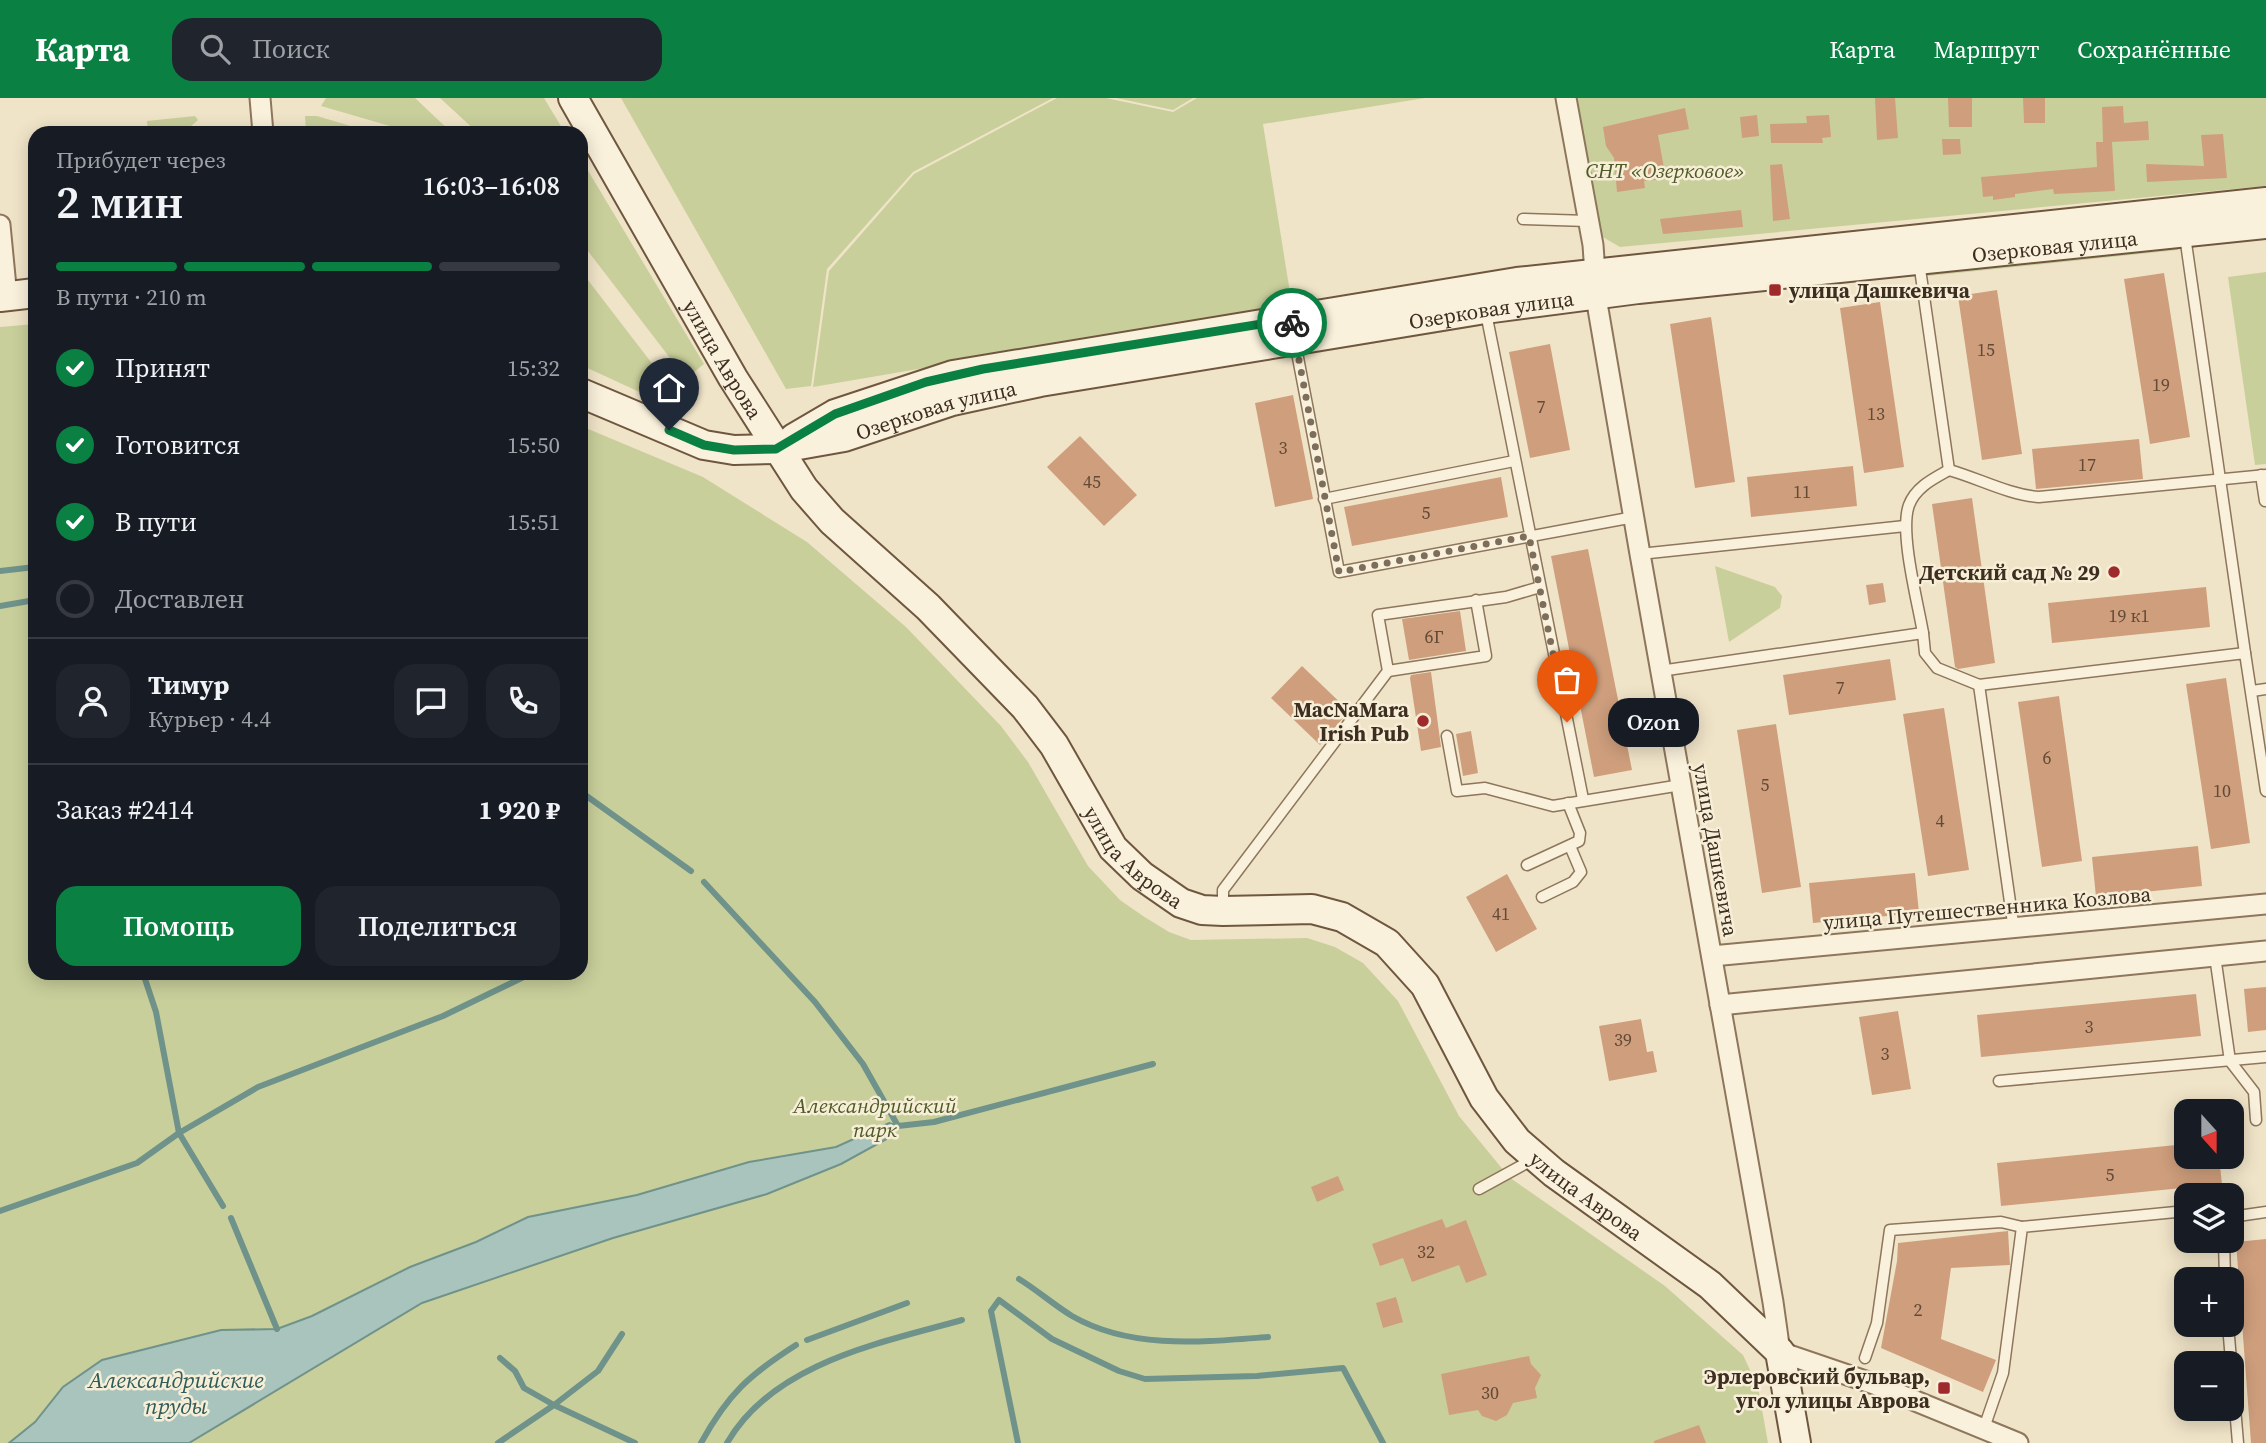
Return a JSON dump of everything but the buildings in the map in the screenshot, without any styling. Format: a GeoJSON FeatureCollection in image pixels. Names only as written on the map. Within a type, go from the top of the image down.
{"type":"FeatureCollection","features":[{"type":"Feature","properties":{"kind":"street"},"geometry":{"type":"LineString","coordinates":[[260,98],[262,126]]}},
{"type":"Feature","properties":{"kind":"street","name":"улица Аврова"},"geometry":{"type":"LineString","coordinates":[[573,98],[776,449],[804,489],[832,521],[928,607],[1025,707],[1054,745],[1113,848],[1142,876],[1181,903],[1202,910],[1223,911],[1312,909],[1342,917],[1387,943],[1425,985],[1494,1115],[1536,1158],[1683,1264],[1780,1352]]}},
{"type":"Feature","properties":{"kind":"street","name":"улица Дашкевича"},"geometry":{"type":"LineString","coordinates":[[1566,98],[1640,554],[1780,1352]]}},
{"type":"Feature","properties":{"kind":"street","name":"Озерковая улица"},"geometry":{"type":"LineString","coordinates":[[2184,222],[2266,202]]}},
{"type":"Feature","properties":{"kind":"street","name":"Озерковая улица"},"geometry":{"type":"LineString","coordinates":[[1293,330],[1595,284],[2184,222],[2266,224]]}},
{"type":"Feature","properties":{"kind":"street"},"geometry":{"type":"LineString","coordinates":[[0,225],[3,297],[28,294]]}},
{"type":"Feature","properties":{"kind":"street","name":"Озерковая улица"},"geometry":{"type":"LineString","coordinates":[[776,449],[835,414],[926,382],[983,369],[1485,309],[1595,284]]}},
{"type":"Feature","properties":{"kind":"street"},"geometry":{"type":"LineString","coordinates":[[588,396],[704,445],[734,450],[776,449]]}},
{"type":"Feature","properties":{"kind":"street","name":"улица Путешественника Козлова"},"geometry":{"type":"LineString","coordinates":[[1712,956],[2014,930],[2266,904]]}},
{"type":"Feature","properties":{"kind":"street"},"geometry":{"type":"LineString","coordinates":[[1720,1005],[2266,951]]}},
{"type":"Feature","properties":{"kind":"street"},"geometry":{"type":"LineString","coordinates":[[1796,1443],[1780,1352],[1874,1384],[2018,1443]]}},
{"type":"Feature","properties":{"kind":"lane"},"geometry":{"type":"LineString","coordinates":[[1523,219],[1588,221]]}},
{"type":"Feature","properties":{"kind":"lane"},"geometry":{"type":"LineString","coordinates":[[2184,222],[2266,791]]}},
{"type":"Feature","properties":{"kind":"lane"},"geometry":{"type":"LineString","coordinates":[[1918,249],[1949,470]]}},
{"type":"Feature","properties":{"kind":"lane"},"geometry":{"type":"LineString","coordinates":[[1485,309],[1583,799]]}},
{"type":"Feature","properties":{"kind":"lane"},"geometry":{"type":"LineString","coordinates":[[1293,330],[1339,572],[1634,517]]}},
{"type":"Feature","properties":{"kind":"lane"},"geometry":{"type":"LineString","coordinates":[[1324,499],[1514,461]]}},
{"type":"Feature","properties":{"kind":"lane"},"geometry":{"type":"LineString","coordinates":[[2245,653],[1979,685],[1937,668],[1925,653],[1905,526],[1910,504],[1923,485],[1949,470],[1983,479],[2023,496],[2039,497],[2264,475],[2265,500]]}},
{"type":"Feature","properties":{"kind":"lane"},"geometry":{"type":"LineString","coordinates":[[1640,554],[1905,526]]}},
{"type":"Feature","properties":{"kind":"lane"},"geometry":{"type":"LineString","coordinates":[[1388,671],[1378,615],[1506,597],[1540,587]]}},
{"type":"Feature","properties":{"kind":"lane"},"geometry":{"type":"LineString","coordinates":[[1223,911],[1223,890],[1388,671],[1486,656],[1476,600]]}},
{"type":"Feature","properties":{"kind":"lane"},"geometry":{"type":"LineString","coordinates":[[1660,671],[1923,633]]}},
{"type":"Feature","properties":{"kind":"lane"},"geometry":{"type":"LineString","coordinates":[[1979,685],[2014,930]]}},
{"type":"Feature","properties":{"kind":"lane"},"geometry":{"type":"LineString","coordinates":[[2252,691],[2266,689]]}},
{"type":"Feature","properties":{"kind":"lane"},"geometry":{"type":"LineString","coordinates":[[1447,736],[1457,791],[1485,788],[1553,806],[1681,785]]}},
{"type":"Feature","properties":{"kind":"lane"},"geometry":{"type":"LineString","coordinates":[[1527,865],[1579,841],[1580,833],[1568,803]]}},
{"type":"Feature","properties":{"kind":"lane"},"geometry":{"type":"LineString","coordinates":[[1542,897],[1573,883],[1581,872],[1570,846]]}},
{"type":"Feature","properties":{"kind":"lane"},"geometry":{"type":"LineString","coordinates":[[2215,956],[2230,1061],[2254,1092],[2256,1120]]}},
{"type":"Feature","properties":{"kind":"lane"},"geometry":{"type":"LineString","coordinates":[[1998,1081],[2266,1057]]}},
{"type":"Feature","properties":{"kind":"lane"},"geometry":{"type":"LineString","coordinates":[[1479,1189],[1536,1158]]}},
{"type":"Feature","properties":{"kind":"lane"},"geometry":{"type":"LineString","coordinates":[[1865,1358],[1877,1323],[1890,1230],[2001,1222],[2022,1227],[2174,1212]]}},
{"type":"Feature","properties":{"kind":"lane"},"geometry":{"type":"LineString","coordinates":[[2244,1215],[2266,1212]]}},
{"type":"Feature","properties":{"kind":"lane"},"geometry":{"type":"LineString","coordinates":[[1984,1428],[2003,1373],[2022,1227]]}},
{"type":"Feature","properties":{"kind":"lane"},"geometry":{"type":"LineString","coordinates":[[2229,1337],[2238,1443]]}},
{"type":"Feature","properties":{"kind":"green space"},"geometry":{"type":"Polygon","coordinates":[[[326,98],[415,98],[445,126],[390,126],[321,106],[326,98]]]}},
{"type":"Feature","properties":{"kind":"green space"},"geometry":{"type":"Polygon","coordinates":[[[440,98],[544,98],[561,126],[470,126],[440,98]]]}},
{"type":"Feature","properties":{"kind":"green space"},"geometry":{"type":"Polygon","coordinates":[[[621,98],[1053,98],[913,172],[827,269],[811,386],[786,389],[621,98]]]}},
{"type":"Feature","properties":{"kind":"green space"},"geometry":{"type":"Polygon","coordinates":[[[1057,98],[1106,98],[1173,112],[1197,98],[1425,98],[1263,124],[1292,305],[813,387],[829,271],[914,174],[1057,98]]]}},
{"type":"Feature","properties":{"kind":"green space"},"geometry":{"type":"Polygon","coordinates":[[[1116,98],[1193,98],[1173,110],[1116,98]]]}},
{"type":"Feature","properties":{"kind":"green space","name":"СНТ «Озерковое»"},"geometry":{"type":"Polygon","coordinates":[[[1576,98],[2266,98],[2266,186],[1620,247],[1601,236],[1576,98]]]}},
{"type":"Feature","properties":{"kind":"green space"},"geometry":{"type":"Polygon","coordinates":[[[195,116],[198,120],[191,126],[148,126],[147,121],[195,116]]]}},
{"type":"Feature","properties":{"kind":"green space"},"geometry":{"type":"Polygon","coordinates":[[[305,116],[317,116],[351,126],[306,126],[305,116]]]}},
{"type":"Feature","properties":{"kind":"green space"},"geometry":{"type":"Polygon","coordinates":[[[588,171],[704,364],[694,372],[680,371],[588,251],[588,171]]]}},
{"type":"Feature","properties":{"kind":"green space"},"geometry":{"type":"Polygon","coordinates":[[[2177,243],[2178,250],[1928,276],[1928,269],[2177,243]]]}},
{"type":"Feature","properties":{"kind":"green space"},"geometry":{"type":"Polygon","coordinates":[[[2266,272],[2266,464],[2255,465],[2228,277],[2266,272]]]}},
{"type":"Feature","properties":{"kind":"green space"},"geometry":{"type":"Polygon","coordinates":[[[588,280],[667,383],[665,395],[648,396],[588,368],[588,280]]]}},
{"type":"Feature","properties":{"kind":"green space"},"geometry":{"type":"Polygon","coordinates":[[[1479,320],[1480,326],[1304,355],[1303,349],[1479,320]]]}},
{"type":"Feature","properties":{"kind":"green space","name":"Александрийский парк"},"geometry":{"type":"Polygon","coordinates":[[[28,325],[28,980],[588,980],[588,429],[703,477],[807,542],[906,627],[1001,726],[1028,762],[1088,866],[1120,900],[1143,916],[1169,932],[1191,940],[1307,938],[1335,947],[1363,963],[1398,1001],[1459,1116],[1509,1177],[1665,1286],[1743,1355],[1758,1387],[1768,1443],[0,1443],[0,327],[28,325]]]}},
{"type":"Feature","properties":{"kind":"green space"},"geometry":{"type":"Polygon","coordinates":[[[1715,566],[1775,587],[1782,596],[1780,608],[1729,642],[1715,566]]]}},
{"type":"Feature","properties":{"kind":"water","name":"Александрийские пруды"},"geometry":{"type":"Polygon","coordinates":[[[889,1123],[898,1126],[892,1136],[841,1164],[767,1194],[613,1238],[422,1303],[189,1443],[9,1443],[35,1422],[63,1387],[102,1360],[221,1330],[277,1329],[312,1316],[410,1267],[476,1242],[528,1217],[637,1195],[749,1162],[836,1147],[889,1123]]]}},
{"type":"Feature","properties":{"kind":"waterway"},"geometry":{"type":"LineString","coordinates":[[0,571],[28,568]]}},
{"type":"Feature","properties":{"kind":"waterway"},"geometry":{"type":"LineString","coordinates":[[0,606],[28,601]]}},
{"type":"Feature","properties":{"kind":"waterway"},"geometry":{"type":"LineString","coordinates":[[588,797],[691,871]]}},
{"type":"Feature","properties":{"kind":"waterway"},"geometry":{"type":"LineString","coordinates":[[704,882],[815,1002],[863,1064],[898,1126],[934,1122],[1153,1064]]}},
{"type":"Feature","properties":{"kind":"waterway"},"geometry":{"type":"LineString","coordinates":[[145,980],[156,1012],[179,1133],[223,1206]]}},
{"type":"Feature","properties":{"kind":"waterway"},"geometry":{"type":"LineString","coordinates":[[0,1211],[137,1163],[179,1133],[258,1087],[443,1016],[518,980]]}},
{"type":"Feature","properties":{"kind":"waterway"},"geometry":{"type":"LineString","coordinates":[[231,1218],[277,1329]]}},
{"type":"Feature","properties":{"kind":"waterway"},"geometry":{"type":"LineString","coordinates":[[1019,1279],[1072,1316],[1118,1334],[1143,1339],[1193,1342],[1268,1337]]}},
{"type":"Feature","properties":{"kind":"waterway"},"geometry":{"type":"LineString","coordinates":[[1018,1443],[991,1311],[999,1300],[1052,1339],[1119,1371],[1145,1379],[1257,1376],[1343,1368],[1383,1443]]}},
{"type":"Feature","properties":{"kind":"waterway"},"geometry":{"type":"LineString","coordinates":[[807,1340],[907,1303]]}},
{"type":"Feature","properties":{"kind":"waterway"},"geometry":{"type":"LineString","coordinates":[[727,1443],[747,1416],[772,1393],[800,1375],[864,1348],[962,1320]]}},
{"type":"Feature","properties":{"kind":"waterway"},"geometry":{"type":"LineString","coordinates":[[500,1358],[515,1371],[524,1388],[554,1405],[598,1371],[622,1334]]}},
{"type":"Feature","properties":{"kind":"waterway"},"geometry":{"type":"LineString","coordinates":[[701,1443],[721,1411],[741,1387],[765,1366],[796,1345]]}},
{"type":"Feature","properties":{"kind":"waterway"},"geometry":{"type":"LineString","coordinates":[[498,1443],[554,1405],[635,1443]]}},
{"type":"Feature","properties":{"kind":"way so far"},"geometry":{"type":"LineString","coordinates":[[1292,323],[1339,572],[1529,536],[1567,722]]}},
{"type":"Feature","properties":{"kind":"place","name":"улица Дашкевича"},"geometry":{"type":"Point","coordinates":[1775,290]}},
{"type":"Feature","properties":{"kind":"place","name":"Детский сад № 29"},"geometry":{"type":"Point","coordinates":[2114,572]}},
{"type":"Feature","properties":{"kind":"place","name":"MacNaMara Irish Pub"},"geometry":{"type":"Point","coordinates":[1423,721]}},
{"type":"Feature","properties":{"kind":"place","name":"Ozon"},"geometry":{"type":"Point","coordinates":[1567,722]}},
{"type":"Feature","properties":{"kind":"place","name":"Эрлеровский бульвар, угол улицы Аврова"},"geometry":{"type":"Point","coordinates":[1944,1388]}},
{"type":"Feature","properties":{"kind":"route"},"geometry":{"type":"LineString","coordinates":[[669,430],[704,445],[734,450],[776,449],[835,414],[953,375],[1292,319],[1292,323]]}}]}
